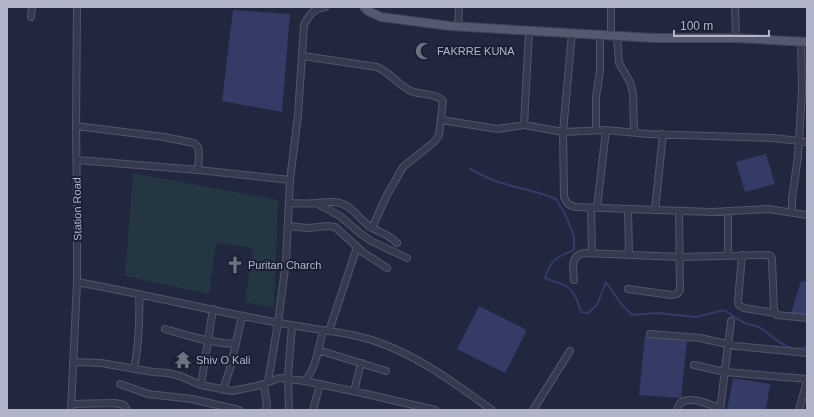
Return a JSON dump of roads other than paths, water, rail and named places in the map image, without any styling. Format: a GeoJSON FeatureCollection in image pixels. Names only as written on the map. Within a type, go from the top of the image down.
{"type":"FeatureCollection","features":[{"type":"Feature","properties":{"kind":"main road"},"geometry":{"type":"LineString","coordinates":[[364,7],[368,11],[381,17],[458,27],[614,36],[736,38],[804,42]]}},
{"type":"Feature","properties":{"kind":"street"},"geometry":{"type":"LineString","coordinates":[[31,17],[32,7]]}},
{"type":"Feature","properties":{"kind":"street","name":"Station Road"},"geometry":{"type":"LineString","coordinates":[[71,407],[77,282],[77,7]]}},
{"type":"Feature","properties":{"kind":"street"},"geometry":{"type":"LineString","coordinates":[[265,410],[267,406],[266,383],[278,323],[286,261],[290,180],[296,134],[303,56],[304,25],[310,14],[319,8],[324,7]]}},
{"type":"Feature","properties":{"kind":"street"},"geometry":{"type":"LineString","coordinates":[[458,27],[459,7]]}},
{"type":"Feature","properties":{"kind":"street"},"geometry":{"type":"LineString","coordinates":[[611,7],[618,63],[630,82],[633,93],[634,132]]}},
{"type":"Feature","properties":{"kind":"street"},"geometry":{"type":"LineString","coordinates":[[735,7],[736,38]]}},
{"type":"Feature","properties":{"kind":"street"},"geometry":{"type":"LineString","coordinates":[[524,125],[530,31]]}},
{"type":"Feature","properties":{"kind":"street"},"geometry":{"type":"LineString","coordinates":[[572,33],[563,132],[565,201],[570,206],[679,211],[768,209],[807,215]]}},
{"type":"Feature","properties":{"kind":"street"},"geometry":{"type":"LineString","coordinates":[[596,130],[596,97],[600,71],[600,35]]}},
{"type":"Feature","properties":{"kind":"street"},"geometry":{"type":"LineString","coordinates":[[792,212],[792,199],[798,156],[804,42]]}},
{"type":"Feature","properties":{"kind":"street"},"geometry":{"type":"LineString","coordinates":[[303,56],[371,65],[384,70],[406,88],[417,93],[441,99],[443,101],[442,120],[437,139],[403,167],[386,196],[372,228]]}},
{"type":"Feature","properties":{"kind":"street"},"geometry":{"type":"LineString","coordinates":[[442,120],[498,129],[524,125],[563,132],[606,130],[799,140],[807,142]]}},
{"type":"Feature","properties":{"kind":"street"},"geometry":{"type":"LineString","coordinates":[[76,126],[164,136],[194,143],[198,147],[198,170]]}},
{"type":"Feature","properties":{"kind":"street"},"geometry":{"type":"LineString","coordinates":[[592,253],[594,208],[606,130]]}},
{"type":"Feature","properties":{"kind":"street"},"geometry":{"type":"LineString","coordinates":[[655,210],[663,134]]}},
{"type":"Feature","properties":{"kind":"street"},"geometry":{"type":"LineString","coordinates":[[76,160],[198,170],[290,180]]}},
{"type":"Feature","properties":{"kind":"street"},"geometry":{"type":"LineString","coordinates":[[289,203],[316,203],[332,201],[345,205],[362,221],[397,243]]}},
{"type":"Feature","properties":{"kind":"street"},"geometry":{"type":"LineString","coordinates":[[316,203],[340,216],[371,241],[407,258]]}},
{"type":"Feature","properties":{"kind":"street"},"geometry":{"type":"LineString","coordinates":[[628,209],[630,255]]}},
{"type":"Feature","properties":{"kind":"street"},"geometry":{"type":"LineString","coordinates":[[628,289],[664,294],[677,294],[680,290],[679,211]]}},
{"type":"Feature","properties":{"kind":"street"},"geometry":{"type":"LineString","coordinates":[[728,211],[728,256]]}},
{"type":"Feature","properties":{"kind":"street"},"geometry":{"type":"LineString","coordinates":[[288,226],[308,228],[328,226],[335,227],[372,259],[388,268]]}},
{"type":"Feature","properties":{"kind":"street"},"geometry":{"type":"LineString","coordinates":[[305,381],[309,376],[357,247]]}},
{"type":"Feature","properties":{"kind":"street"},"geometry":{"type":"LineString","coordinates":[[574,280],[573,260],[575,257],[584,253],[680,257],[766,254],[771,256],[773,308],[775,313]]}},
{"type":"Feature","properties":{"kind":"street"},"geometry":{"type":"LineString","coordinates":[[742,255],[738,301],[739,305],[744,308],[775,313],[778,315],[807,318]]}},
{"type":"Feature","properties":{"kind":"street"},"geometry":{"type":"LineString","coordinates":[[77,282],[292,326],[326,330],[366,338],[391,347],[422,362],[492,410]]}},
{"type":"Feature","properties":{"kind":"street"},"geometry":{"type":"LineString","coordinates":[[134,369],[139,326],[139,294]]}},
{"type":"Feature","properties":{"kind":"street"},"geometry":{"type":"LineString","coordinates":[[201,385],[213,309]]}},
{"type":"Feature","properties":{"kind":"street"},"geometry":{"type":"LineString","coordinates":[[223,390],[242,316]]}},
{"type":"Feature","properties":{"kind":"street"},"geometry":{"type":"LineString","coordinates":[[677,410],[680,403],[688,400],[694,400],[720,409],[731,321]]}},
{"type":"Feature","properties":{"kind":"street"},"geometry":{"type":"LineString","coordinates":[[289,410],[288,379],[292,326]]}},
{"type":"Feature","properties":{"kind":"street"},"geometry":{"type":"LineString","coordinates":[[164,329],[208,340],[236,343]]}},
{"type":"Feature","properties":{"kind":"street"},"geometry":{"type":"LineString","coordinates":[[650,334],[700,338],[729,344],[807,353]]}},
{"type":"Feature","properties":{"kind":"street"},"geometry":{"type":"LineString","coordinates":[[318,350],[386,371]]}},
{"type":"Feature","properties":{"kind":"street"},"geometry":{"type":"LineString","coordinates":[[533,410],[570,351]]}},
{"type":"Feature","properties":{"kind":"street"},"geometry":{"type":"LineString","coordinates":[[73,362],[101,363],[174,374],[201,385],[232,391],[241,390],[280,378],[305,381],[434,410]]}},
{"type":"Feature","properties":{"kind":"street"},"geometry":{"type":"LineString","coordinates":[[354,391],[362,363]]}},
{"type":"Feature","properties":{"kind":"street"},"geometry":{"type":"LineString","coordinates":[[694,364],[725,372],[807,380],[799,410]]}},
{"type":"Feature","properties":{"kind":"street"},"geometry":{"type":"LineString","coordinates":[[120,384],[148,394],[192,399],[239,410]]}},
{"type":"Feature","properties":{"kind":"street"},"geometry":{"type":"LineString","coordinates":[[313,410],[320,384]]}},
{"type":"Feature","properties":{"kind":"street"},"geometry":{"type":"LineString","coordinates":[[71,407],[115,403],[124,405],[127,410]]}},
{"type":"Feature","properties":{"kind":"water"},"geometry":{"type":"Polygon","coordinates":[[[233,10],[290,14],[282,112],[222,101],[233,10]]]}},
{"type":"Feature","properties":{"kind":"water"},"geometry":{"type":"Polygon","coordinates":[[[766,154],[775,184],[745,192],[736,162],[766,154]]]}},
{"type":"Feature","properties":{"kind":"water"},"geometry":{"type":"Polygon","coordinates":[[[801,281],[807,282],[807,315],[791,313],[801,281]]]}},
{"type":"Feature","properties":{"kind":"water"},"geometry":{"type":"Polygon","coordinates":[[[479,306],[527,330],[505,373],[457,349],[479,306]]]}},
{"type":"Feature","properties":{"kind":"water"},"geometry":{"type":"Polygon","coordinates":[[[645,336],[687,341],[681,398],[639,395],[645,336]]]}},
{"type":"Feature","properties":{"kind":"water"},"geometry":{"type":"Polygon","coordinates":[[[733,378],[770,384],[766,410],[727,410],[733,378]]]}},
{"type":"Feature","properties":{"kind":"waterway"},"geometry":{"type":"LineString","coordinates":[[470,169],[482,176],[496,181],[537,192],[556,199],[566,216],[574,236],[574,250],[555,260],[545,278],[569,288],[576,298],[581,312],[588,313],[597,305],[606,282],[622,305],[632,315],[658,313],[696,317],[724,310],[742,322],[765,331],[788,347],[794,349],[807,346]]}},
{"type":"Feature","properties":{"kind":"place","name":"FAKRRE KUNA"},"geometry":{"type":"Point","coordinates":[424,51]}},
{"type":"Feature","properties":{"kind":"place","name":"Puritan Charch"},"geometry":{"type":"Point","coordinates":[235,265]}},
{"type":"Feature","properties":{"kind":"place","name":"Shiv O Kali"},"geometry":{"type":"Point","coordinates":[183,360]}}]}
